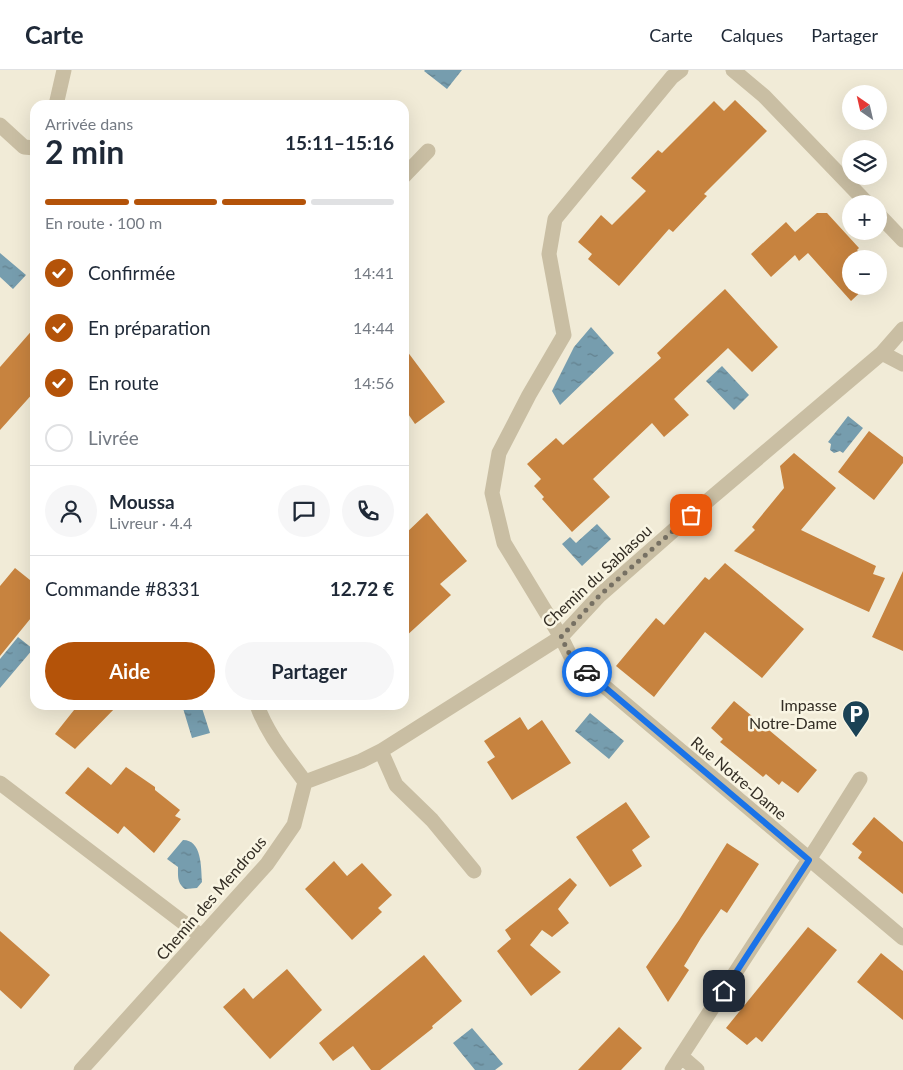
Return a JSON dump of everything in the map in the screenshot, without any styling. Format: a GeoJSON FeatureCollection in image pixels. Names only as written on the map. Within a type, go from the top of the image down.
{"type":"FeatureCollection","features":[{"type":"Feature","properties":{"kind":"street"},"geometry":{"type":"LineString","coordinates":[[57,100],[64,70]]}},
{"type":"Feature","properties":{"kind":"street","name":"Rue Notre-Dame"},"geometry":{"type":"LineString","coordinates":[[681,70],[672,77],[555,219],[549,254],[564,334],[499,453],[492,493],[504,543],[561,637],[572,659],[903,938]]}},
{"type":"Feature","properties":{"kind":"street"},"geometry":{"type":"LineString","coordinates":[[732,70],[764,96],[859,195]]}},
{"type":"Feature","properties":{"kind":"street"},"geometry":{"type":"LineString","coordinates":[[0,126],[24,147],[30,148]]}},
{"type":"Feature","properties":{"kind":"street"},"geometry":{"type":"LineString","coordinates":[[409,171],[428,151]]}},
{"type":"Feature","properties":{"kind":"street"},"geometry":{"type":"LineString","coordinates":[[887,223],[903,240]]}},
{"type":"Feature","properties":{"kind":"street","name":"Chemin du Sablasou"},"geometry":{"type":"LineString","coordinates":[[305,782],[361,761],[381,751],[561,637],[607,589],[882,352],[903,329]]}},
{"type":"Feature","properties":{"kind":"street"},"geometry":{"type":"LineString","coordinates":[[882,352],[903,364]]}},
{"type":"Feature","properties":{"kind":"street"},"geometry":{"type":"LineString","coordinates":[[259,710],[262,719],[277,744],[305,782]]}},
{"type":"Feature","properties":{"kind":"street"},"geometry":{"type":"LineString","coordinates":[[381,751],[396,786],[432,820],[474,871]]}},
{"type":"Feature","properties":{"kind":"street"},"geometry":{"type":"LineString","coordinates":[[672,1070],[809,860],[860,778]]}},
{"type":"Feature","properties":{"kind":"street","name":"Chemin des Mendrous"},"geometry":{"type":"LineString","coordinates":[[82,1070],[267,864],[294,825],[305,782]]}},
{"type":"Feature","properties":{"kind":"street"},"geometry":{"type":"LineString","coordinates":[[0,783],[201,936]]}},
{"type":"Feature","properties":{"kind":"street"},"geometry":{"type":"LineString","coordinates":[[682,1057],[697,1070]]}},
{"type":"Feature","properties":{"kind":"water"},"geometry":{"type":"Polygon","coordinates":[[[425,70],[462,70],[447,89],[425,70]]]}},
{"type":"Feature","properties":{"kind":"water"},"geometry":{"type":"Polygon","coordinates":[[[0,253],[26,275],[13,289],[0,277],[0,253]]]}},
{"type":"Feature","properties":{"kind":"water"},"geometry":{"type":"Polygon","coordinates":[[[591,327],[614,353],[560,405],[552,391],[574,347],[591,327]]]}},
{"type":"Feature","properties":{"kind":"water"},"geometry":{"type":"Polygon","coordinates":[[[722,366],[749,395],[734,410],[706,381],[722,366]]]}},
{"type":"Feature","properties":{"kind":"water"},"geometry":{"type":"Polygon","coordinates":[[[848,416],[863,428],[843,453],[840,451],[834,453],[830,450],[831,444],[828,442],[848,416]]]}},
{"type":"Feature","properties":{"kind":"water"},"geometry":{"type":"Polygon","coordinates":[[[597,524],[611,539],[582,566],[562,544],[570,537],[576,543],[597,524]]]}},
{"type":"Feature","properties":{"kind":"water"},"geometry":{"type":"Polygon","coordinates":[[[18,637],[30,647],[30,653],[0,688],[0,659],[18,637]]]}},
{"type":"Feature","properties":{"kind":"water"},"geometry":{"type":"Polygon","coordinates":[[[184,710],[203,710],[210,733],[192,738],[184,710]]]}},
{"type":"Feature","properties":{"kind":"water"},"geometry":{"type":"Polygon","coordinates":[[[590,713],[624,741],[609,759],[575,731],[590,713]]]}},
{"type":"Feature","properties":{"kind":"water"},"geometry":{"type":"Polygon","coordinates":[[[183,840],[194,844],[199,855],[202,882],[197,888],[185,889],[182,887],[178,879],[178,867],[167,859],[183,840]]]}},
{"type":"Feature","properties":{"kind":"water"},"geometry":{"type":"Polygon","coordinates":[[[472,1028],[503,1064],[495,1070],[475,1070],[453,1043],[472,1028]]]}},
{"type":"Feature","properties":{"kind":"building"},"geometry":{"type":"Polygon","coordinates":[[[735,100],[767,131],[704,194],[707,196],[673,232],[669,229],[619,286],[588,259],[592,254],[578,242],[601,215],[612,225],[646,191],[631,178],[658,150],[662,153],[714,101],[724,111],[735,100]]]}},
{"type":"Feature","properties":{"kind":"building"},"geometry":{"type":"Polygon","coordinates":[[[817,213],[827,213],[842,229],[842,240],[852,240],[859,248],[857,250],[842,250],[842,291],[808,253],[799,261],[795,255],[771,277],[751,254],[786,222],[795,232],[817,213]]]}},
{"type":"Feature","properties":{"kind":"building"},"geometry":{"type":"Polygon","coordinates":[[[725,289],[778,347],[752,372],[728,348],[674,399],[689,415],[664,437],[652,423],[593,479],[610,497],[572,532],[542,499],[544,497],[534,486],[541,479],[527,464],[556,438],[563,445],[661,358],[657,353],[725,289]]]}},
{"type":"Feature","properties":{"kind":"building"},"geometry":{"type":"Polygon","coordinates":[[[846,295],[857,295],[851,301],[846,295]]]}},
{"type":"Feature","properties":{"kind":"building"},"geometry":{"type":"Polygon","coordinates":[[[30,333],[30,397],[0,430],[0,367],[30,333]]]}},
{"type":"Feature","properties":{"kind":"building"},"geometry":{"type":"Polygon","coordinates":[[[409,354],[445,402],[415,424],[409,415],[409,354]]]}},
{"type":"Feature","properties":{"kind":"building"},"geometry":{"type":"Polygon","coordinates":[[[869,431],[903,457],[903,463],[874,500],[838,472],[869,431]]]}},
{"type":"Feature","properties":{"kind":"building"},"geometry":{"type":"Polygon","coordinates":[[[794,453],[836,488],[801,530],[876,566],[873,574],[885,578],[869,612],[734,551],[755,530],[752,527],[784,488],[780,466],[794,453]]]}},
{"type":"Feature","properties":{"kind":"building"},"geometry":{"type":"Polygon","coordinates":[[[427,513],[467,561],[440,584],[451,595],[409,633],[409,530],[427,513]]]}},
{"type":"Feature","properties":{"kind":"building"},"geometry":{"type":"Polygon","coordinates":[[[725,563],[804,629],[762,678],[705,632],[654,697],[616,666],[656,618],[664,625],[705,577],[709,580],[725,563]]]}},
{"type":"Feature","properties":{"kind":"building"},"geometry":{"type":"Polygon","coordinates":[[[15,568],[30,580],[30,619],[0,656],[0,586],[15,568]]]}},
{"type":"Feature","properties":{"kind":"building"},"geometry":{"type":"Polygon","coordinates":[[[903,571],[903,651],[872,637],[903,571]]]}},
{"type":"Feature","properties":{"kind":"building"},"geometry":{"type":"Polygon","coordinates":[[[734,701],[817,770],[798,793],[782,781],[779,785],[766,774],[763,777],[720,742],[723,739],[711,728],[734,701]]]}},
{"type":"Feature","properties":{"kind":"building"},"geometry":{"type":"Polygon","coordinates":[[[74,710],[113,710],[75,749],[55,734],[74,710]]]}},
{"type":"Feature","properties":{"kind":"building"},"geometry":{"type":"Polygon","coordinates":[[[520,717],[528,730],[542,720],[571,763],[512,800],[487,762],[495,757],[484,741],[520,717]]]}},
{"type":"Feature","properties":{"kind":"building"},"geometry":{"type":"Polygon","coordinates":[[[88,767],[111,785],[126,767],[155,787],[155,790],[180,810],[175,816],[181,819],[154,853],[124,826],[118,834],[65,793],[88,767]]]}},
{"type":"Feature","properties":{"kind":"building"},"geometry":{"type":"Polygon","coordinates":[[[626,802],[650,837],[632,850],[642,866],[610,887],[576,837],[626,802]]]}},
{"type":"Feature","properties":{"kind":"building"},"geometry":{"type":"Polygon","coordinates":[[[874,817],[903,842],[903,894],[858,858],[862,852],[852,844],[874,817]]]}},
{"type":"Feature","properties":{"kind":"building"},"geometry":{"type":"Polygon","coordinates":[[[727,843],[759,864],[727,913],[721,909],[701,938],[684,966],[689,970],[668,1002],[646,967],[679,920],[727,843]]]}},
{"type":"Feature","properties":{"kind":"building"},"geometry":{"type":"Polygon","coordinates":[[[334,861],[347,876],[362,863],[392,895],[378,908],[382,912],[352,940],[305,889],[334,861]]]}},
{"type":"Feature","properties":{"kind":"building"},"geometry":{"type":"Polygon","coordinates":[[[570,878],[577,885],[558,909],[569,923],[552,937],[542,930],[530,945],[561,972],[531,996],[497,951],[511,939],[505,930],[570,878]]]}},
{"type":"Feature","properties":{"kind":"building"},"geometry":{"type":"Polygon","coordinates":[[[808,927],[837,950],[762,1042],[756,1037],[747,1045],[726,1028],[808,927]]]}},
{"type":"Feature","properties":{"kind":"building"},"geometry":{"type":"Polygon","coordinates":[[[0,931],[50,975],[21,1009],[0,990],[0,931]]]}},
{"type":"Feature","properties":{"kind":"building"},"geometry":{"type":"Polygon","coordinates":[[[881,953],[903,971],[903,1020],[857,982],[881,953]]]}},
{"type":"Feature","properties":{"kind":"building"},"geometry":{"type":"Polygon","coordinates":[[[424,955],[462,1001],[432,1026],[433,1028],[380,1070],[371,1070],[353,1046],[333,1061],[319,1043],[424,955]]]}},
{"type":"Feature","properties":{"kind":"building"},"geometry":{"type":"Polygon","coordinates":[[[287,969],[322,1010],[270,1059],[223,1007],[244,988],[253,999],[287,969]]]}},
{"type":"Feature","properties":{"kind":"building"},"geometry":{"type":"Polygon","coordinates":[[[619,1027],[642,1048],[621,1070],[578,1070],[619,1027]]]}},
{"type":"Feature","properties":{"kind":"way so far"},"geometry":{"type":"LineString","coordinates":[[587,672],[572,659],[561,637],[600,595],[691,515]]}},
{"type":"Feature","properties":{"kind":"place","name":"Impasse Notre-Dame"},"geometry":{"type":"Point","coordinates":[856,738]}},
{"type":"Feature","properties":{"kind":"route"},"geometry":{"type":"LineString","coordinates":[[587,672],[809,860],[724,991]]}}]}
